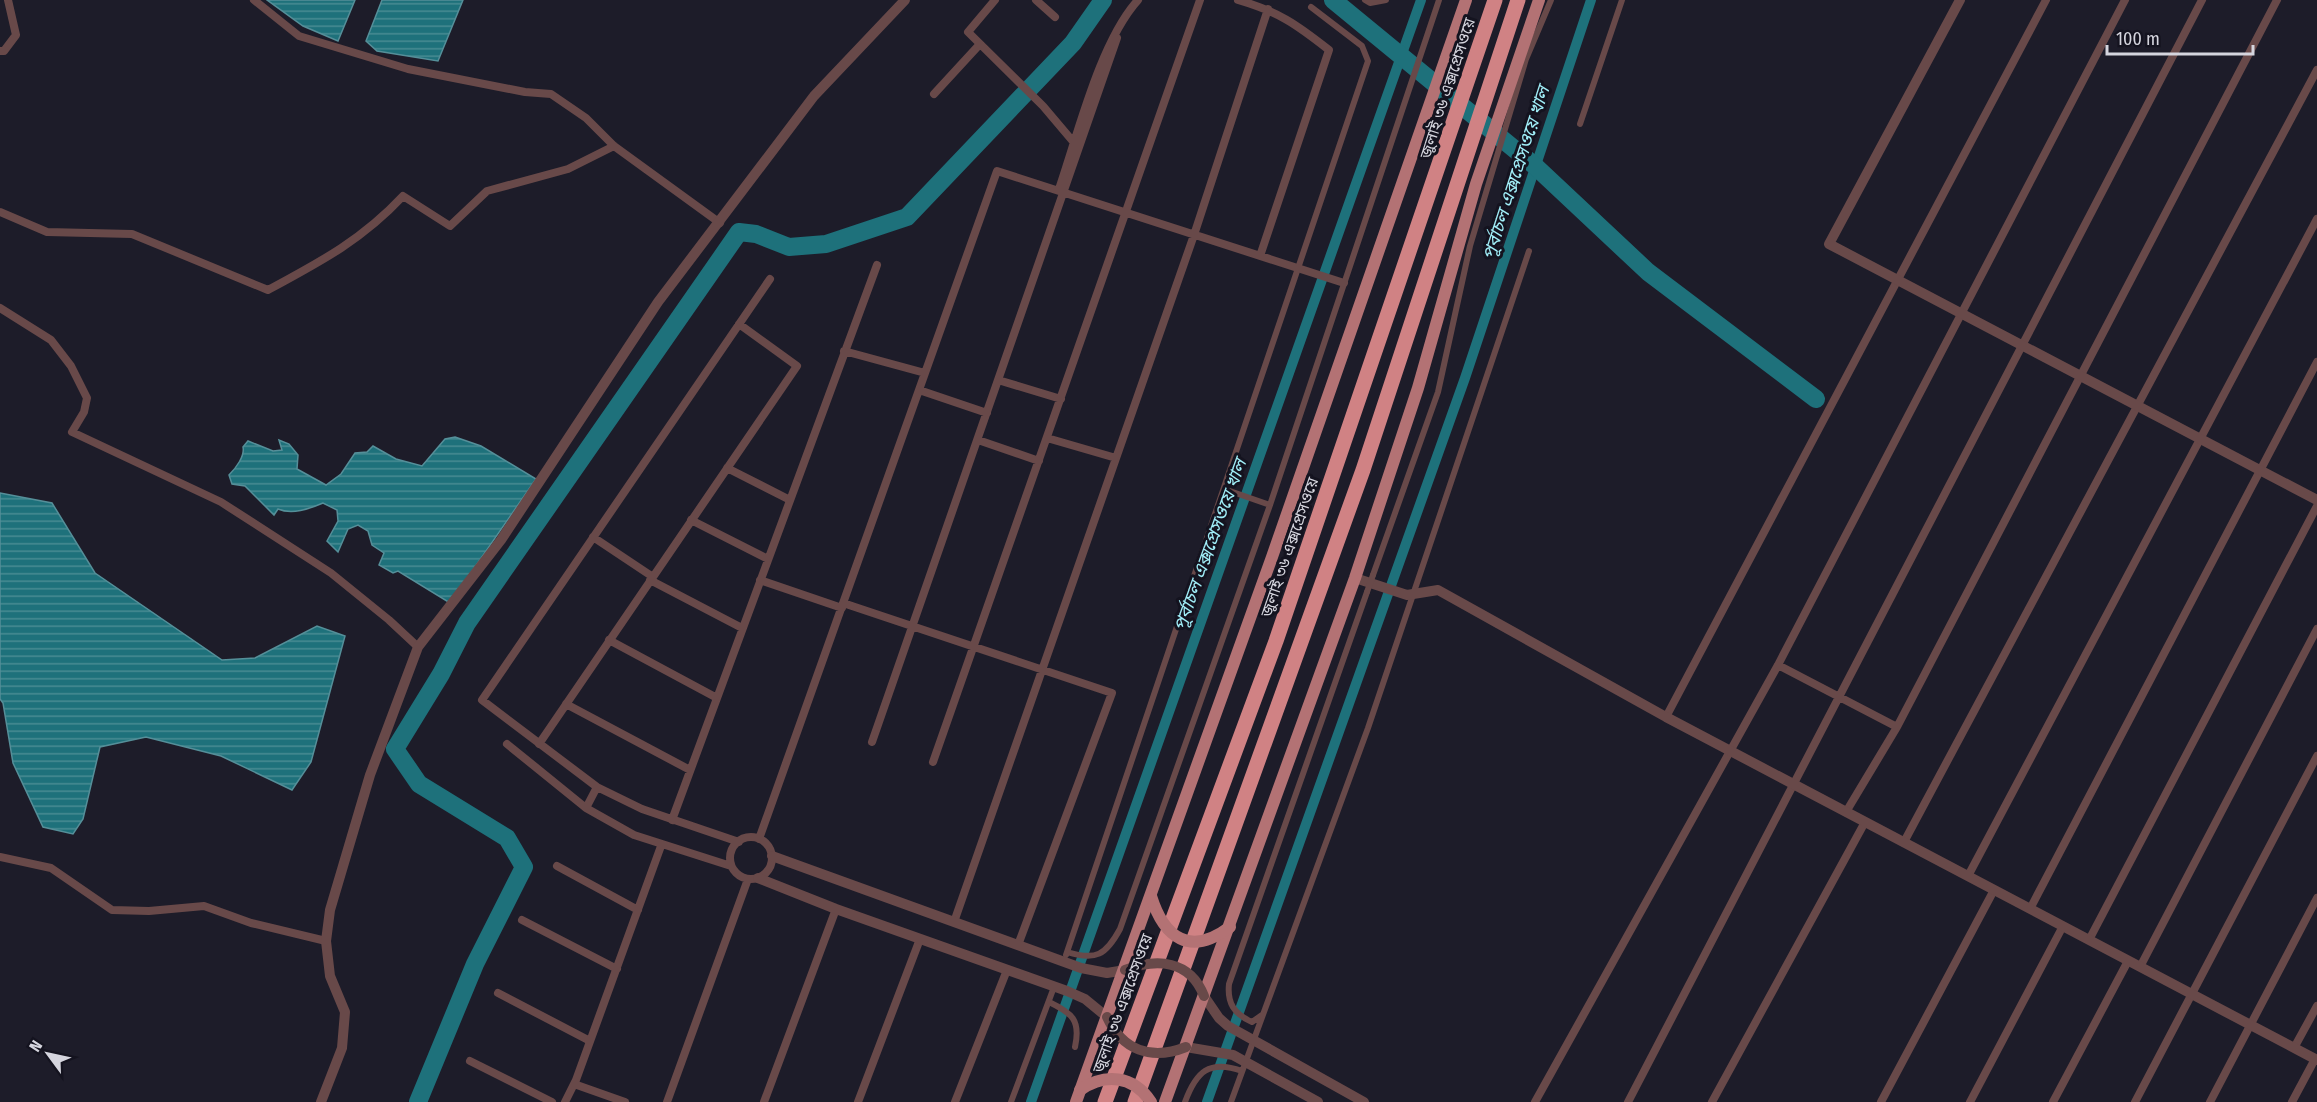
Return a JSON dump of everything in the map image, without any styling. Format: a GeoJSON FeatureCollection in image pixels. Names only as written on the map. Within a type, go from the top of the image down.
{"type":"FeatureCollection","features":[{"type":"Feature","properties":{"kind":"highway","name":"জুলাই ৩৬ এক্সপ্রেসওয়ে"},"geometry":{"type":"LineString","coordinates":[[1105,1102],[1276,641],[1495,0]]}},
{"type":"Feature","properties":{"kind":"highway"},"geometry":{"type":"LineString","coordinates":[[1136,1102],[1359,481],[1518,0]]}},
{"type":"Feature","properties":{"kind":"main road"},"geometry":{"type":"LineString","coordinates":[[1078,1096],[1125,970],[1466,0]]}},
{"type":"Feature","properties":{"kind":"main road"},"geometry":{"type":"LineString","coordinates":[[1165,1102],[1355,578],[1418,388],[1539,0]]}},
{"type":"Feature","properties":{"kind":"main road"},"geometry":{"type":"LineString","coordinates":[[1151,896],[1161,922],[1178,937],[1204,941],[1230,927]]}},
{"type":"Feature","properties":{"kind":"main road"},"geometry":{"type":"LineString","coordinates":[[1078,1096],[1103,1078],[1116,1078],[1132,1084],[1151,1102]]}},
{"type":"Feature","properties":{"kind":"street"},"geometry":{"type":"LineString","coordinates":[[0,51],[4,51],[16,35],[8,0]]}},
{"type":"Feature","properties":{"kind":"street"},"geometry":{"type":"LineString","coordinates":[[254,0],[299,36],[408,69],[525,92],[550,94],[586,118],[614,146],[720,223]]}},
{"type":"Feature","properties":{"kind":"street"},"geometry":{"type":"LineString","coordinates":[[321,1102],[342,1048],[345,1012],[330,976],[326,941],[330,910],[369,775],[418,648],[501,540],[658,302],[814,96],[905,0]]}},
{"type":"Feature","properties":{"kind":"street"},"geometry":{"type":"LineString","coordinates":[[995,0],[968,32],[1043,106],[1079,148]]}},
{"type":"Feature","properties":{"kind":"street"},"geometry":{"type":"LineString","coordinates":[[1036,0],[1055,18]]}},
{"type":"Feature","properties":{"kind":"street"},"geometry":{"type":"LineString","coordinates":[[872,742],[978,440],[1111,41],[1124,16],[1138,0]]}},
{"type":"Feature","properties":{"kind":"street"},"geometry":{"type":"LineString","coordinates":[[933,762],[1127,214],[1200,0]]}},
{"type":"Feature","properties":{"kind":"street"},"geometry":{"type":"LineString","coordinates":[[1238,0],[1263,5],[1290,20],[1329,50],[1260,256]]}},
{"type":"Feature","properties":{"kind":"street"},"geometry":{"type":"LineString","coordinates":[[1365,0],[1370,3],[1386,0]]}},
{"type":"Feature","properties":{"kind":"street"},"geometry":{"type":"LineString","coordinates":[[1430,40],[1441,0]]}},
{"type":"Feature","properties":{"kind":"street"},"geometry":{"type":"LineString","coordinates":[[1065,957],[1099,955],[1110,947],[1120,929],[1270,505],[1441,0]]}},
{"type":"Feature","properties":{"kind":"street"},"geometry":{"type":"LineString","coordinates":[[1522,59],[1551,0]]}},
{"type":"Feature","properties":{"kind":"street"},"geometry":{"type":"LineString","coordinates":[[1580,124],[1622,0]]}},
{"type":"Feature","properties":{"kind":"street"},"geometry":{"type":"LineString","coordinates":[[1960,0],[1829,244],[2317,500]]}},
{"type":"Feature","properties":{"kind":"street"},"geometry":{"type":"LineString","coordinates":[[1666,717],[2046,0]]}},
{"type":"Feature","properties":{"kind":"street"},"geometry":{"type":"LineString","coordinates":[[1535,1102],[1778,665],[2125,0]]}},
{"type":"Feature","properties":{"kind":"street"},"geometry":{"type":"LineString","coordinates":[[1628,1102],[1792,783],[2202,0]]}},
{"type":"Feature","properties":{"kind":"street"},"geometry":{"type":"LineString","coordinates":[[1846,812],[1897,727],[2277,0]]}},
{"type":"Feature","properties":{"kind":"street"},"geometry":{"type":"LineString","coordinates":[[954,922],[1194,235],[1263,5]]}},
{"type":"Feature","properties":{"kind":"street"},"geometry":{"type":"LineString","coordinates":[[1065,957],[1368,61],[1362,46],[1311,7]]}},
{"type":"Feature","properties":{"kind":"street"},"geometry":{"type":"LineString","coordinates":[[1061,191],[1079,148],[1117,38]]}},
{"type":"Feature","properties":{"kind":"street"},"geometry":{"type":"LineString","coordinates":[[934,94],[980,44]]}},
{"type":"Feature","properties":{"kind":"street"},"geometry":{"type":"LineString","coordinates":[[1904,842],[2317,70]]}},
{"type":"Feature","properties":{"kind":"street"},"geometry":{"type":"LineString","coordinates":[[0,212],[47,232],[132,234],[268,290],[332,256],[358,238],[403,196],[450,226],[488,191],[568,169],[614,146]]}},
{"type":"Feature","properties":{"kind":"street"},"geometry":{"type":"LineString","coordinates":[[759,839],[997,171],[1344,283]]}},
{"type":"Feature","properties":{"kind":"street"},"geometry":{"type":"LineString","coordinates":[[1263,1015],[1252,1022],[1234,1011],[1228,993],[1228,984],[1438,392],[1482,185]]}},
{"type":"Feature","properties":{"kind":"street"},"geometry":{"type":"LineString","coordinates":[[1968,876],[2317,219]]}},
{"type":"Feature","properties":{"kind":"street"},"geometry":{"type":"LineString","coordinates":[[1231,1102],[1411,595],[1529,251]]}},
{"type":"Feature","properties":{"kind":"street"},"geometry":{"type":"LineString","coordinates":[[672,820],[876,265]]}},
{"type":"Feature","properties":{"kind":"street"},"geometry":{"type":"LineString","coordinates":[[739,842],[672,820],[597,787],[482,700],[770,279]]}},
{"type":"Feature","properties":{"kind":"street"},"geometry":{"type":"LineString","coordinates":[[0,308],[51,340],[71,366],[87,398],[84,412],[72,432],[221,502],[331,573],[389,620],[418,648]]}},
{"type":"Feature","properties":{"kind":"street"},"geometry":{"type":"LineString","coordinates":[[539,744],[797,366],[739,324]]}},
{"type":"Feature","properties":{"kind":"street"},"geometry":{"type":"LineString","coordinates":[[844,351],[925,373]]}},
{"type":"Feature","properties":{"kind":"street"},"geometry":{"type":"LineString","coordinates":[[2030,909],[2317,362]]}},
{"type":"Feature","properties":{"kind":"street"},"geometry":{"type":"LineString","coordinates":[[998,380],[1061,399]]}},
{"type":"Feature","properties":{"kind":"street"},"geometry":{"type":"LineString","coordinates":[[919,390],[987,413]]}},
{"type":"Feature","properties":{"kind":"street"},"geometry":{"type":"LineString","coordinates":[[1047,438],[1116,458]]}},
{"type":"Feature","properties":{"kind":"street"},"geometry":{"type":"LineString","coordinates":[[978,440],[1039,461]]}},
{"type":"Feature","properties":{"kind":"street"},"geometry":{"type":"LineString","coordinates":[[727,468],[790,500]]}},
{"type":"Feature","properties":{"kind":"street"},"geometry":{"type":"LineString","coordinates":[[1224,489],[1270,505]]}},
{"type":"Feature","properties":{"kind":"street"},"geometry":{"type":"LineString","coordinates":[[2089,940],[2317,506]]}},
{"type":"Feature","properties":{"kind":"street"},"geometry":{"type":"LineString","coordinates":[[691,520],[768,559]]}},
{"type":"Feature","properties":{"kind":"street"},"geometry":{"type":"LineString","coordinates":[[593,537],[651,579],[742,628]]}},
{"type":"Feature","properties":{"kind":"street"},"geometry":{"type":"LineString","coordinates":[[1355,578],[1411,595],[1438,590],[1666,717],[2316,1060],[2292,1102]]}},
{"type":"Feature","properties":{"kind":"street"},"geometry":{"type":"LineString","coordinates":[[760,580],[913,626],[1112,693],[1018,945]]}},
{"type":"Feature","properties":{"kind":"street"},"geometry":{"type":"LineString","coordinates":[[2140,967],[2317,629]]}},
{"type":"Feature","properties":{"kind":"street"},"geometry":{"type":"LineString","coordinates":[[609,640],[717,698]]}},
{"type":"Feature","properties":{"kind":"street"},"geometry":{"type":"LineString","coordinates":[[1778,665],[1897,727]]}},
{"type":"Feature","properties":{"kind":"street"},"geometry":{"type":"LineString","coordinates":[[566,704],[690,770]]}},
{"type":"Feature","properties":{"kind":"street"},"geometry":{"type":"LineString","coordinates":[[507,744],[586,808],[634,835],[661,846],[731,866],[738,875],[1085,999],[1107,1017],[1119,1037],[1133,1049],[1166,1054],[1186,1047],[1218,1051],[1318,1102]]}},
{"type":"Feature","properties":{"kind":"street"},"geometry":{"type":"LineString","coordinates":[[2135,1102],[2317,756]]}},
{"type":"Feature","properties":{"kind":"street"},"geometry":{"type":"LineString","coordinates":[[586,808],[597,787]]}},
{"type":"Feature","properties":{"kind":"street"},"geometry":{"type":"LineString","coordinates":[[1712,1102],[1864,822]]}},
{"type":"Feature","properties":{"kind":"street"},"geometry":{"type":"LineString","coordinates":[[667,1102],[753,879],[770,867],[772,856],[768,846],[759,839],[749,838],[739,842],[732,850],[731,866]]}},
{"type":"Feature","properties":{"kind":"street"},"geometry":{"type":"LineString","coordinates":[[565,1102],[574,1084],[661,846]]}},
{"type":"Feature","properties":{"kind":"street"},"geometry":{"type":"LineString","coordinates":[[772,856],[1018,945],[1065,957],[1107,973],[1152,962],[1172,965],[1195,979],[1219,1018],[1364,1102]]}},
{"type":"Feature","properties":{"kind":"street"},"geometry":{"type":"LineString","coordinates":[[0,857],[51,868],[112,910],[149,911],[204,906],[251,922],[326,941]]}},
{"type":"Feature","properties":{"kind":"street"},"geometry":{"type":"LineString","coordinates":[[557,866],[638,910]]}},
{"type":"Feature","properties":{"kind":"street"},"geometry":{"type":"LineString","coordinates":[[1881,1102],[1994,890]]}},
{"type":"Feature","properties":{"kind":"street"},"geometry":{"type":"LineString","coordinates":[[2210,1102],[2317,898]]}},
{"type":"Feature","properties":{"kind":"street"},"geometry":{"type":"LineString","coordinates":[[764,1102],[836,909]]}},
{"type":"Feature","properties":{"kind":"street"},"geometry":{"type":"LineString","coordinates":[[522,920],[616,969]]}},
{"type":"Feature","properties":{"kind":"street"},"geometry":{"type":"LineString","coordinates":[[1970,1102],[2063,926]]}},
{"type":"Feature","properties":{"kind":"street"},"geometry":{"type":"LineString","coordinates":[[858,1102],[920,939]]}},
{"type":"Feature","properties":{"kind":"street"},"geometry":{"type":"LineString","coordinates":[[2053,1102],[2128,961]]}},
{"type":"Feature","properties":{"kind":"street"},"geometry":{"type":"LineString","coordinates":[[954,1102],[1007,970]]}},
{"type":"Feature","properties":{"kind":"street"},"geometry":{"type":"LineString","coordinates":[[1011,1102],[1054,987]]}},
{"type":"Feature","properties":{"kind":"street"},"geometry":{"type":"LineString","coordinates":[[498,993],[590,1041]]}},
{"type":"Feature","properties":{"kind":"street"},"geometry":{"type":"LineString","coordinates":[[1049,1002],[1074,1019],[1079,1030],[1075,1047]]}},
{"type":"Feature","properties":{"kind":"street"},"geometry":{"type":"LineString","coordinates":[[2294,1048],[2317,1006]]}},
{"type":"Feature","properties":{"kind":"street"},"geometry":{"type":"LineString","coordinates":[[470,1061],[552,1102]]}},
{"type":"Feature","properties":{"kind":"street"},"geometry":{"type":"LineString","coordinates":[[1185,1102],[1193,1081],[1211,1068],[1244,1066]]}},
{"type":"Feature","properties":{"kind":"street"},"geometry":{"type":"LineString","coordinates":[[574,1084],[625,1102]]}},
{"type":"Feature","properties":{"kind":"water"},"geometry":{"type":"Polygon","coordinates":[[[267,0],[355,0],[338,41],[303,26],[267,0]]]}},
{"type":"Feature","properties":{"kind":"water"},"geometry":{"type":"Polygon","coordinates":[[[382,0],[463,0],[438,61],[377,51],[366,41],[382,0]]]}},
{"type":"Feature","properties":{"kind":"water"},"geometry":{"type":"Polygon","coordinates":[[[455,437],[481,446],[536,479],[450,603],[398,571],[393,573],[379,565],[384,553],[372,545],[368,531],[358,525],[348,529],[338,552],[327,541],[338,521],[337,510],[323,503],[295,511],[278,509],[274,515],[245,486],[232,484],[229,475],[239,462],[243,454],[243,447],[248,441],[273,451],[282,450],[279,440],[289,444],[298,455],[297,469],[326,485],[341,474],[355,453],[367,452],[373,446],[396,459],[422,466],[445,439],[455,437]]]}},
{"type":"Feature","properties":{"kind":"water"},"geometry":{"type":"Polygon","coordinates":[[[0,493],[52,503],[95,573],[222,660],[255,658],[317,626],[345,636],[311,762],[292,790],[221,756],[146,737],[100,747],[83,819],[73,834],[43,827],[13,763],[3,703],[0,699],[0,493]]]}},
{"type":"Feature","properties":{"kind":"waterway"},"geometry":{"type":"LineString","coordinates":[[418,1102],[475,964],[524,867],[507,838],[419,784],[395,749],[441,674],[467,623],[739,232],[756,234],[789,247],[826,244],[907,217],[1073,43],[1103,0]]}},
{"type":"Feature","properties":{"kind":"waterway"},"geometry":{"type":"LineString","coordinates":[[1333,0],[1535,166],[1648,272],[1816,399]]}},
{"type":"Feature","properties":{"kind":"waterway","name":"পূর্বাচল এক্সপ্রেসওয়ে খাল"},"geometry":{"type":"LineString","coordinates":[[1031,1102],[1421,0]]}},
{"type":"Feature","properties":{"kind":"waterway","name":"পূর্বাচল এক্সপ্রেসওয়ে খাল"},"geometry":{"type":"LineString","coordinates":[[1207,1102],[1465,378],[1591,0]]}}]}
